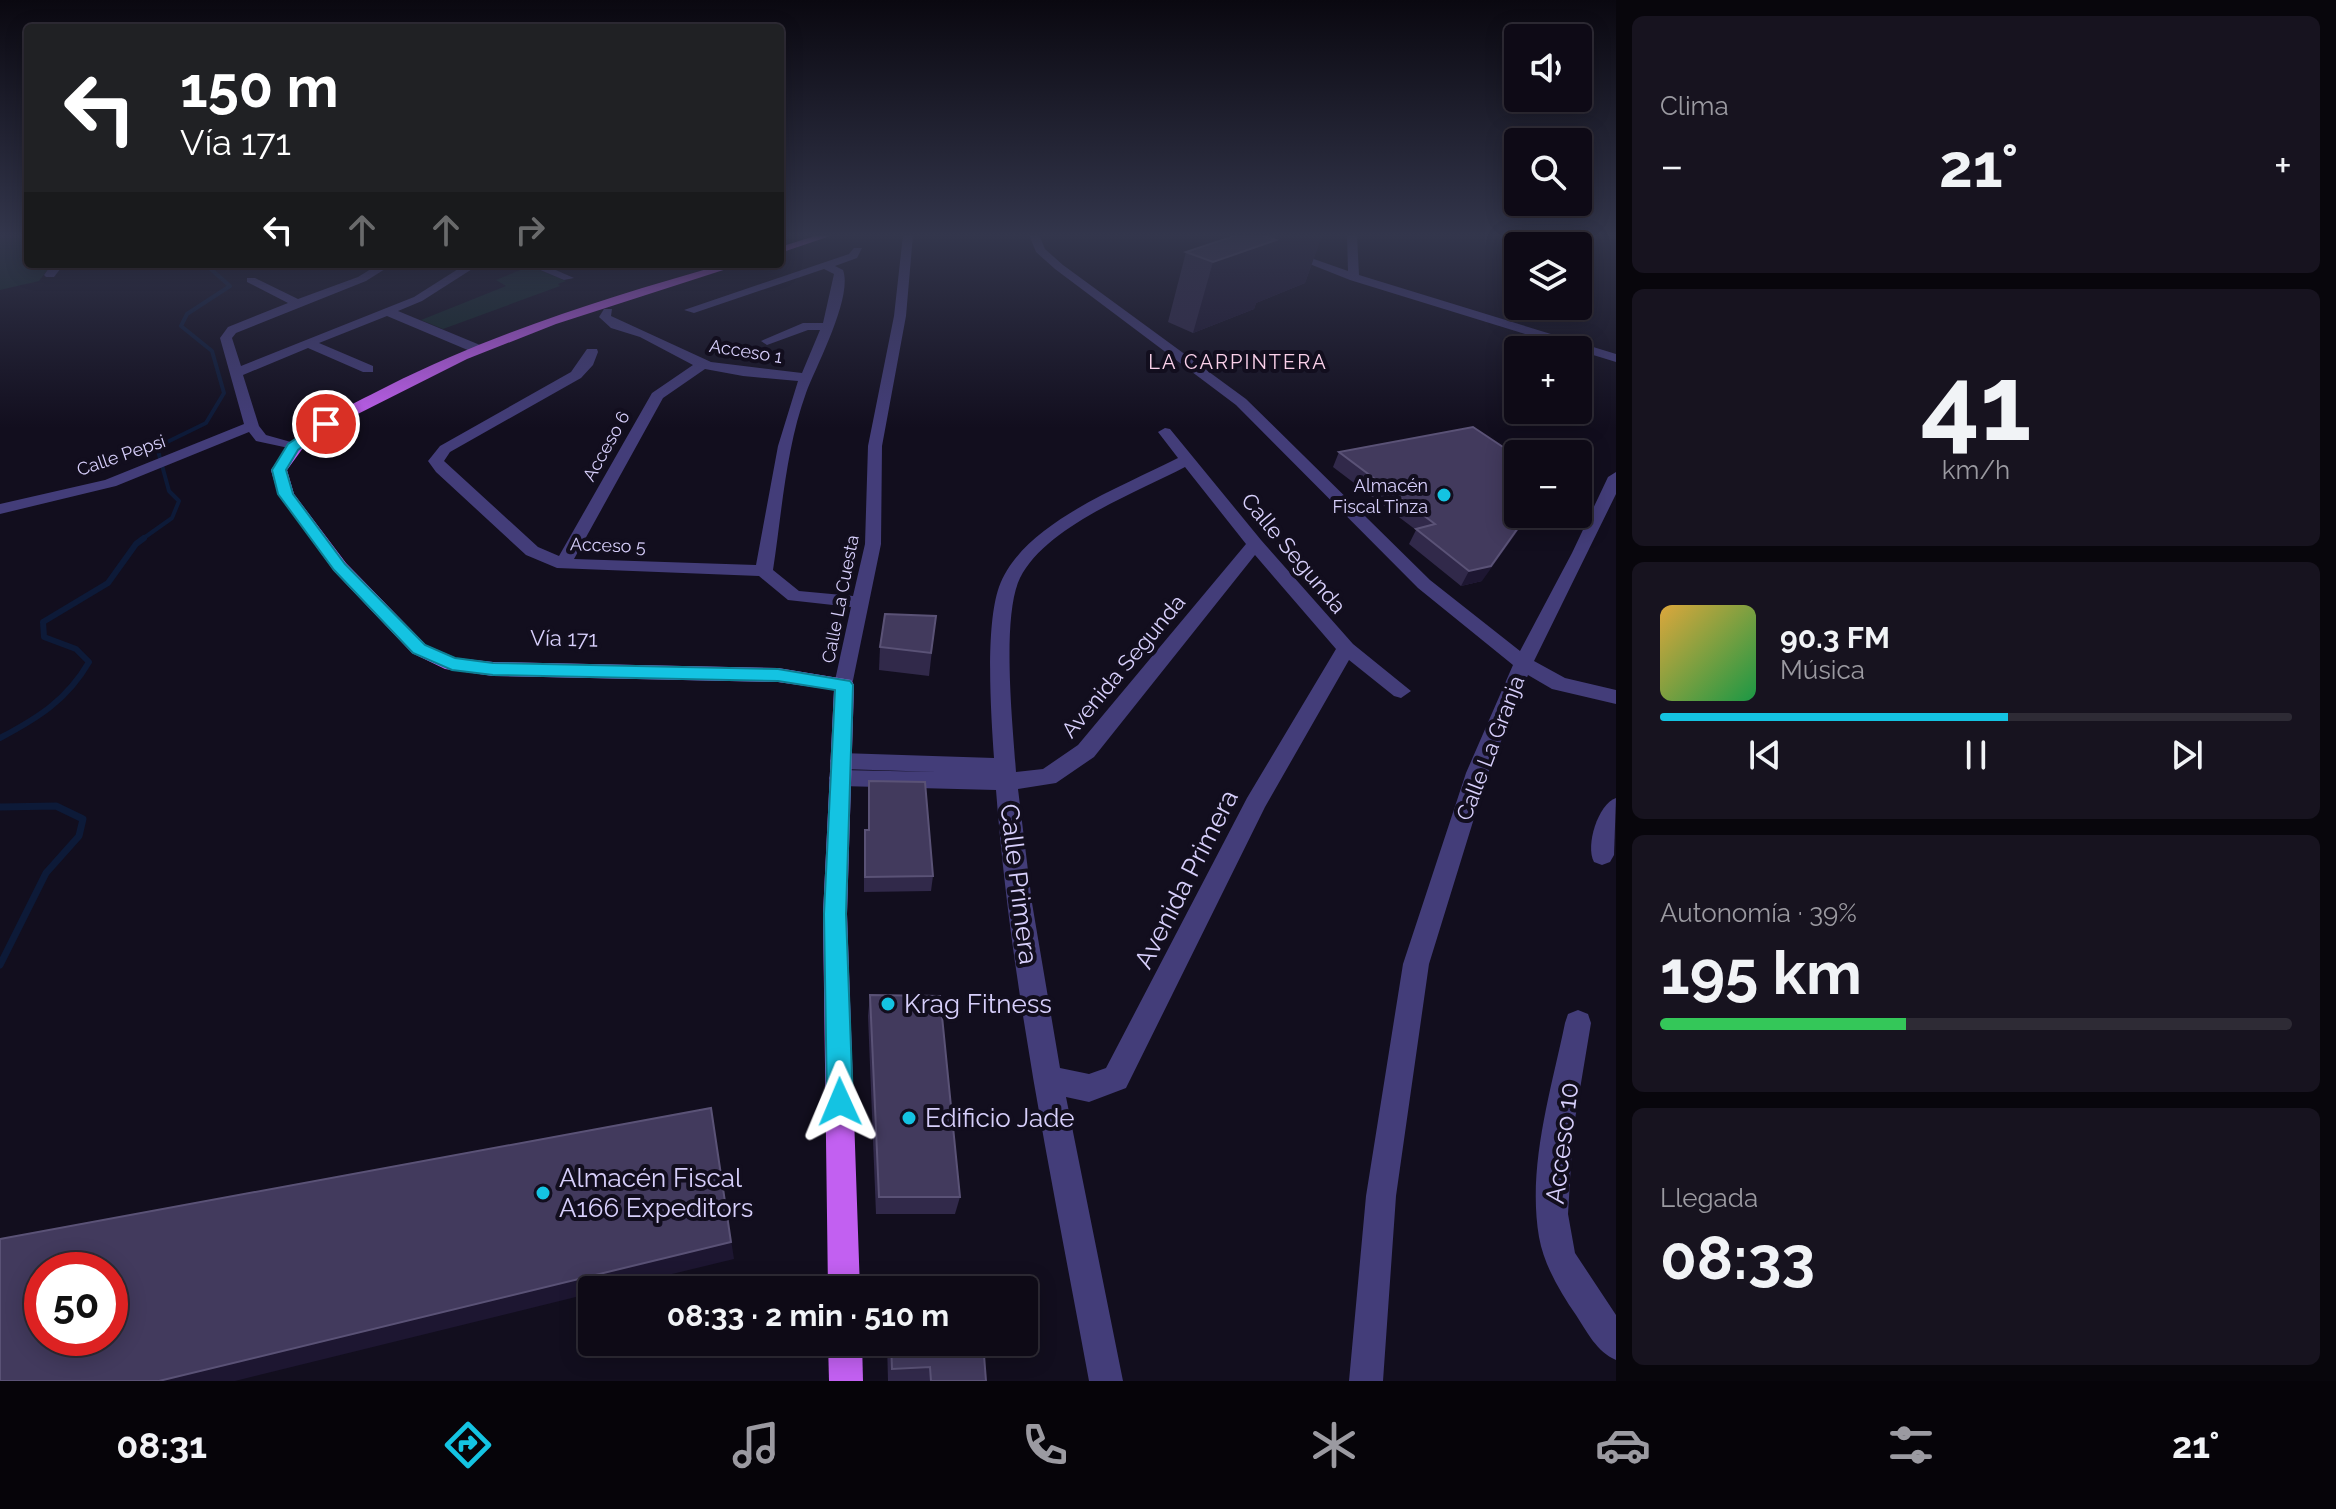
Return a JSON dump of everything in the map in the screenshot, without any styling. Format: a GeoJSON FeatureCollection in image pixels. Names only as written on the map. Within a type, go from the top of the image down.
{"type":"FeatureCollection","features":[{"type":"Feature","properties":{"kind":"main road"},"geometry":{"type":"LineString","coordinates":[[293,447],[350,411],[475,348],[630,299]]}},
{"type":"Feature","properties":{"kind":"main road","name":"Vía 171"},"geometry":{"type":"LineString","coordinates":[[293,447],[279,470],[286,494],[340,567],[419,649],[452,664],[493,669],[778,675],[844,685]]}},
{"type":"Feature","properties":{"kind":"main road"},"geometry":{"type":"LineString","coordinates":[[844,685],[835,914],[844,1276]]}},
{"type":"Feature","properties":{"kind":"main road"},"geometry":{"type":"LineString","coordinates":[[845,1356],[846,1381]]}},
{"type":"Feature","properties":{"kind":"street"},"geometry":{"type":"LineString","coordinates":[[290,299],[297,303]]}},
{"type":"Feature","properties":{"kind":"street"},"geometry":{"type":"LineString","coordinates":[[293,447],[261,438],[252,426],[226,338],[232,330],[307,299]]}},
{"type":"Feature","properties":{"kind":"street"},"geometry":{"type":"LineString","coordinates":[[238,372],[418,299]]}},
{"type":"Feature","properties":{"kind":"street"},"geometry":{"type":"LineString","coordinates":[[690,310],[721,299]]}},
{"type":"Feature","properties":{"kind":"street"},"geometry":{"type":"LineString","coordinates":[[835,299],[828,327],[806,377],[785,446],[764,571],[794,596],[859,602]]}},
{"type":"Feature","properties":{"kind":"street","name":"Calle La Cuesta"},"geometry":{"type":"LineString","coordinates":[[844,685],[873,544],[875,446],[902,299]]}},
{"type":"Feature","properties":{"kind":"street","name":"Calle La Granja"},"geometry":{"type":"LineString","coordinates":[[1103,299],[1241,402],[1424,584],[1523,663],[1477,773],[1416,964],[1381,1196],[1366,1381]]}},
{"type":"Feature","properties":{"kind":"street"},"geometry":{"type":"LineString","coordinates":[[1424,299],[1616,358]]}},
{"type":"Feature","properties":{"kind":"street","name":"Acceso 1"},"geometry":{"type":"LineString","coordinates":[[602,309],[614,326],[640,332],[703,364],[751,373],[806,377]]}},
{"type":"Feature","properties":{"kind":"street"},"geometry":{"type":"LineString","coordinates":[[389,312],[475,348]]}},
{"type":"Feature","properties":{"kind":"street"},"geometry":{"type":"LineString","coordinates":[[767,341],[807,326],[828,327]]}},
{"type":"Feature","properties":{"kind":"street"},"geometry":{"type":"LineString","coordinates":[[310,344],[368,369]]}},
{"type":"Feature","properties":{"kind":"street","name":"Acceso 5"},"geometry":{"type":"LineString","coordinates":[[592,352],[586,365],[576,375],[455,442],[436,461],[532,551],[563,564],[764,571]]}},
{"type":"Feature","properties":{"kind":"street","name":"Acceso 6"},"geometry":{"type":"LineString","coordinates":[[563,564],[657,396],[703,364]]}},
{"type":"Feature","properties":{"kind":"street","name":"Calle Pepsi"},"geometry":{"type":"LineString","coordinates":[[0,509],[110,483],[252,426]]}},
{"type":"Feature","properties":{"kind":"street","name":"Calle Segunda"},"geometry":{"type":"LineString","coordinates":[[1165,432],[1255,544],[1346,648],[1401,691]]}},
{"type":"Feature","properties":{"kind":"street","name":"Calle Primera"},"geometry":{"type":"LineString","coordinates":[[1106,1381],[1048,1079],[1013,853],[1001,716],[1003,605],[1013,574],[1026,555],[1050,534],[1187,460]]}},
{"type":"Feature","properties":{"kind":"street"},"geometry":{"type":"LineString","coordinates":[[1616,477],[1581,553],[1523,663],[1559,684],[1616,697]]}},
{"type":"Feature","properties":{"kind":"street","name":"Avenida Segunda"},"geometry":{"type":"LineString","coordinates":[[840,770],[1048,777],[1086,751],[1255,544]]}},
{"type":"Feature","properties":{"kind":"street","name":"Avenida Primera"},"geometry":{"type":"LineString","coordinates":[[1048,1079],[1089,1088],[1116,1078],[1255,804],[1346,648]]}},
{"type":"Feature","properties":{"kind":"street"},"geometry":{"type":"LineString","coordinates":[[1602,855],[1610,813],[1616,807]]}},
{"type":"Feature","properties":{"kind":"street","name":"Acceso 10"},"geometry":{"type":"LineString","coordinates":[[1578,1023],[1551,1195],[1555,1239],[1576,1285],[1616,1343]]}},
{"type":"Feature","properties":{"kind":"green space"},"geometry":{"type":"Polygon","coordinates":[[[472,299],[523,299],[443,329],[421,320],[472,299]]]}},
{"type":"Feature","properties":{"kind":"building","name":"Almacén Fiscal Tinza"},"geometry":{"type":"Polygon","coordinates":[[[1473,427],[1504,448],[1504,528],[1518,528],[1491,566],[1469,571],[1416,529],[1435,524],[1339,452],[1473,427]]]}},
{"type":"Feature","properties":{"kind":"building"},"geometry":{"type":"Polygon","coordinates":[[[885,614],[936,616],[931,653],[880,647],[885,614]]]}},
{"type":"Feature","properties":{"kind":"building"},"geometry":{"type":"Polygon","coordinates":[[[869,781],[925,782],[933,876],[865,877],[869,781]]]}},
{"type":"Feature","properties":{"kind":"building","name":"Edificio Jade"},"geometry":{"type":"Polygon","coordinates":[[[870,995],[940,996],[960,1197],[879,1197],[870,995]]]}},
{"type":"Feature","properties":{"kind":"building","name":"Almacén Fiscal A166 Expeditors"},"geometry":{"type":"Polygon","coordinates":[[[711,1108],[731,1242],[591,1276],[578,1276],[578,1279],[159,1381],[0,1381],[0,1239],[711,1108]]]}},
{"type":"Feature","properties":{"kind":"building"},"geometry":{"type":"Polygon","coordinates":[[[892,1356],[984,1356],[986,1381],[931,1381],[930,1367],[892,1369],[892,1356]]]}},
{"type":"Feature","properties":{"kind":"waterway"},"geometry":{"type":"LineString","coordinates":[[141,540],[172,518],[179,501],[169,491],[157,447],[206,423],[224,393],[212,351],[181,326],[187,314],[209,299]]}},
{"type":"Feature","properties":{"kind":"waterway"},"geometry":{"type":"LineString","coordinates":[[0,738],[50,707],[71,687],[89,662],[76,649],[44,637],[43,622],[108,583],[136,544],[144,538]]}},
{"type":"Feature","properties":{"kind":"waterway"},"geometry":{"type":"LineString","coordinates":[[0,807],[56,806],[83,819],[79,836],[46,873],[0,965]]}},
{"type":"Feature","properties":{"kind":"place","name":"Almacén Fiscal Tinza"},"geometry":{"type":"Point","coordinates":[1444,495]}},
{"type":"Feature","properties":{"kind":"place","name":"Krag Fitness"},"geometry":{"type":"Point","coordinates":[888,1004]}},
{"type":"Feature","properties":{"kind":"place","name":"Edificio Jade"},"geometry":{"type":"Point","coordinates":[909,1118]}},
{"type":"Feature","properties":{"kind":"place","name":"Almacén Fiscal A166 Expeditors"},"geometry":{"type":"Point","coordinates":[543,1193]}},
{"type":"Feature","properties":{"kind":"district","name":"LA CARPINTERA"},"geometry":{"type":"Point","coordinates":[1238,362]}},
{"type":"Feature","properties":{"kind":"route"},"geometry":{"type":"LineString","coordinates":[[326,424],[293,447],[279,470],[286,494],[340,567],[419,649],[452,664],[493,669],[778,675],[844,685],[835,914],[840,1102]]}}]}
